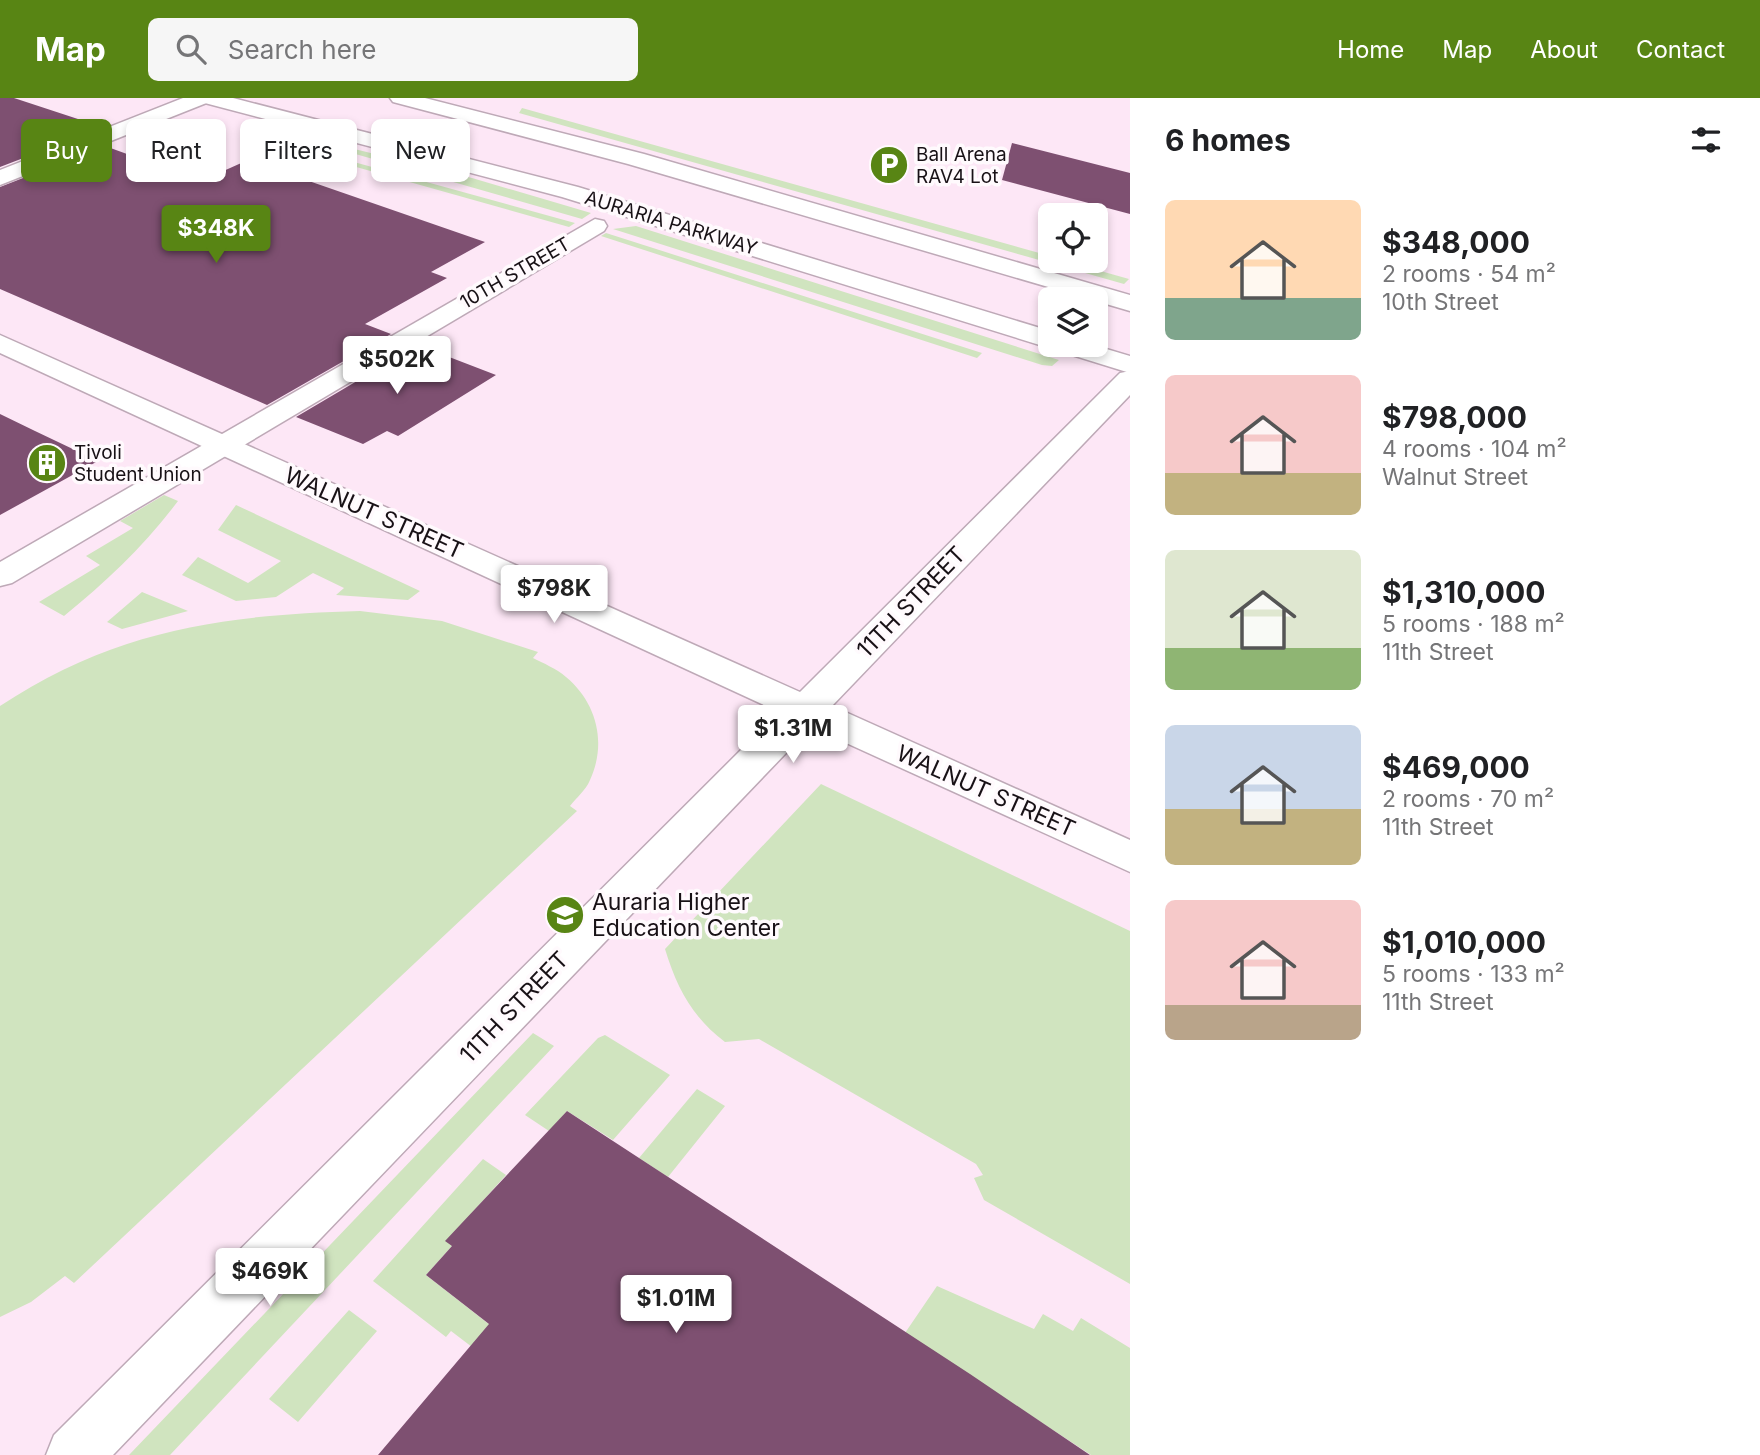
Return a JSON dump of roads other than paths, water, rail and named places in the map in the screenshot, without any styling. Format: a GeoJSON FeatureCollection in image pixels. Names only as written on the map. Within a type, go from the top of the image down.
{"type":"FeatureCollection","features":[{"type":"Feature","properties":{"kind":"street"},"geometry":{"type":"LineString","coordinates":[[0,178],[202,98]]}},
{"type":"Feature","properties":{"kind":"street","name":"AURARIA PARKWAY"},"geometry":{"type":"LineString","coordinates":[[208,98],[570,192],[1038,336]]}},
{"type":"Feature","properties":{"kind":"street"},"geometry":{"type":"LineString","coordinates":[[400,98],[636,159],[1130,303]]}},
{"type":"Feature","properties":{"kind":"street","name":"10TH STREET"},"geometry":{"type":"LineString","coordinates":[[0,576],[595,226]]}},
{"type":"Feature","properties":{"kind":"street","name":"WALNUT STREET"},"geometry":{"type":"LineString","coordinates":[[0,343],[1130,857]]}},
{"type":"Feature","properties":{"kind":"street"},"geometry":{"type":"LineString","coordinates":[[1104,357],[1130,365]]}},
{"type":"Feature","properties":{"kind":"street","name":"11TH STREET"},"geometry":{"type":"LineString","coordinates":[[74,1455],[1130,379]]}},
{"type":"Feature","properties":{"kind":"place","name":"Ball Arena RAV4 Lot"},"geometry":{"type":"Point","coordinates":[889,165]}},
{"type":"Feature","properties":{"kind":"place","name":"Tivoli Student Union"},"geometry":{"type":"Point","coordinates":[47,463]}},
{"type":"Feature","properties":{"kind":"place","name":"Auraria Higher Education Center"},"geometry":{"type":"Point","coordinates":[565,915]}}]}
